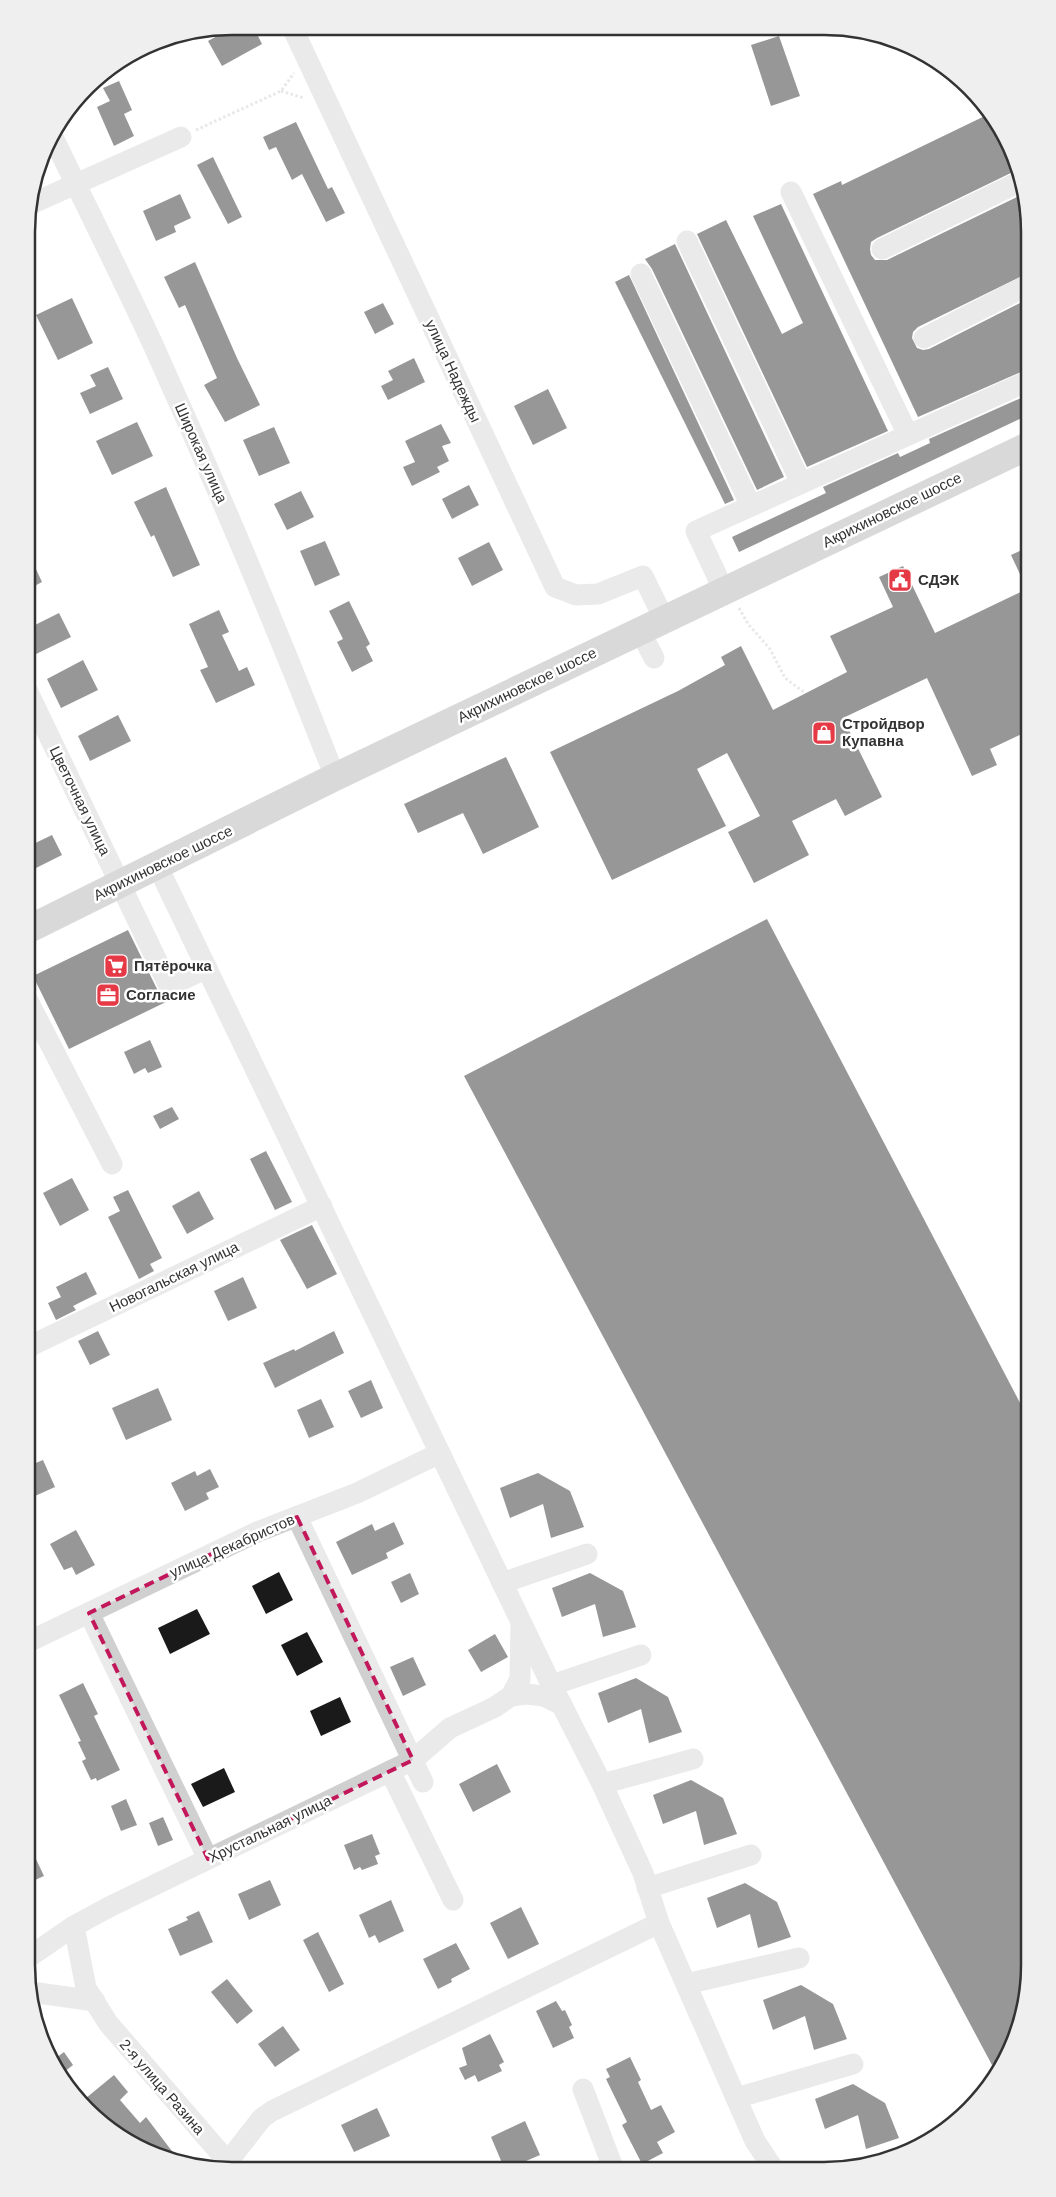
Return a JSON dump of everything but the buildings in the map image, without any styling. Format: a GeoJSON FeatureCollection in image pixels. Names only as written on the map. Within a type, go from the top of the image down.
{"type":"FeatureCollection","features":[{"type":"Feature","properties":{"kind":"main road","name":"Акрихиновское шоссе"},"geometry":{"type":"LineString","coordinates":[[35,926],[158,867],[335,777],[652,625],[731,598],[1021,450]]}},
{"type":"Feature","properties":{"kind":"street","name":"улица Надежды"},"geometry":{"type":"LineString","coordinates":[[296,35],[555,587],[576,595],[598,594],[643,576],[652,625]]}},
{"type":"Feature","properties":{"kind":"street"},"geometry":{"type":"LineString","coordinates":[[38,200],[181,137]]}},
{"type":"Feature","properties":{"kind":"street","name":"Широкая улица"},"geometry":{"type":"LineString","coordinates":[[56,143],[154,348],[243,549],[280,636],[335,777]]}},
{"type":"Feature","properties":{"kind":"street"},"geometry":{"type":"LineString","coordinates":[[882,249],[1015,184]]}},
{"type":"Feature","properties":{"kind":"street"},"geometry":{"type":"LineString","coordinates":[[791,192],[908,435]]}},
{"type":"Feature","properties":{"kind":"street"},"geometry":{"type":"LineString","coordinates":[[687,241],[801,483]]}},
{"type":"Feature","properties":{"kind":"street"},"geometry":{"type":"LineString","coordinates":[[640,274],[751,506]]}},
{"type":"Feature","properties":{"kind":"street"},"geometry":{"type":"LineString","coordinates":[[924,338],[1021,289]]}},
{"type":"Feature","properties":{"kind":"street"},"geometry":{"type":"LineString","coordinates":[[731,598],[696,531],[1021,384]]}},
{"type":"Feature","properties":{"kind":"street"},"geometry":{"type":"LineString","coordinates":[[652,625],[654,658]]}},
{"type":"Feature","properties":{"kind":"street","name":"Цветочная улица"},"geometry":{"type":"LineString","coordinates":[[35,707],[169,986],[206,968]]}},
{"type":"Feature","properties":{"kind":"street"},"geometry":{"type":"LineString","coordinates":[[158,867],[502,1583],[602,1784],[647,1888],[659,1923],[736,2098],[755,2140],[769,2162]]}},
{"type":"Feature","properties":{"kind":"street"},"geometry":{"type":"LineString","coordinates":[[35,1016],[112,1164]]}},
{"type":"Feature","properties":{"kind":"street","name":"Новогальская улица"},"geometry":{"type":"LineString","coordinates":[[35,1344],[322,1206]]}},
{"type":"Feature","properties":{"kind":"street","name":"улица Декабристов"},"geometry":{"type":"LineString","coordinates":[[35,1640],[257,1532],[357,1494],[440,1453]]}},
{"type":"Feature","properties":{"kind":"street"},"geometry":{"type":"LineString","coordinates":[[297,1517],[423,1782]]}},
{"type":"Feature","properties":{"kind":"street"},"geometry":{"type":"LineString","coordinates":[[502,1583],[587,1554]]}},
{"type":"Feature","properties":{"kind":"street"},"geometry":{"type":"LineString","coordinates":[[89,1613],[208,1859]]}},
{"type":"Feature","properties":{"kind":"street"},"geometry":{"type":"LineString","coordinates":[[511,1696],[520,1679],[521,1622]]}},
{"type":"Feature","properties":{"kind":"street"},"geometry":{"type":"LineString","coordinates":[[552,1684],[641,1655]]}},
{"type":"Feature","properties":{"kind":"street"},"geometry":{"type":"LineString","coordinates":[[511,1696],[526,1694],[544,1696],[562,1705]]}},
{"type":"Feature","properties":{"kind":"street","name":"Хрустальная улица"},"geometry":{"type":"LineString","coordinates":[[35,1953],[74,1926],[413,1760],[450,1728],[495,1707],[511,1696]]}},
{"type":"Feature","properties":{"kind":"street"},"geometry":{"type":"LineString","coordinates":[[602,1784],[693,1759]]}},
{"type":"Feature","properties":{"kind":"street"},"geometry":{"type":"LineString","coordinates":[[390,1771],[453,1900]]}},
{"type":"Feature","properties":{"kind":"street"},"geometry":{"type":"LineString","coordinates":[[647,1888],[751,1855]]}},
{"type":"Feature","properties":{"kind":"street"},"geometry":{"type":"LineString","coordinates":[[231,2162],[262,2118],[272,2111],[659,1923]]}},
{"type":"Feature","properties":{"kind":"street","name":"2-я улица Разина"},"geometry":{"type":"LineString","coordinates":[[74,1926],[86,1988],[108,2023],[224,2162]]}},
{"type":"Feature","properties":{"kind":"street"},"geometry":{"type":"LineString","coordinates":[[686,1984],[799,1958]]}},
{"type":"Feature","properties":{"kind":"street"},"geometry":{"type":"LineString","coordinates":[[37,1993],[95,2001]]}},
{"type":"Feature","properties":{"kind":"street"},"geometry":{"type":"LineString","coordinates":[[736,2098],[853,2064]]}},
{"type":"Feature","properties":{"kind":"street"},"geometry":{"type":"LineString","coordinates":[[583,2089],[611,2162]]}},
{"type":"Feature","properties":{"kind":"path"},"geometry":{"type":"LineString","coordinates":[[181,137],[281,91],[306,56]]}},
{"type":"Feature","properties":{"kind":"path"},"geometry":{"type":"LineString","coordinates":[[731,598],[748,624],[770,648],[785,678],[805,693]]}},
{"type":"Feature","properties":{"kind":"highlighted area"},"geometry":{"type":"Polygon","coordinates":[[[297,1517],[413,1760],[208,1859],[89,1613],[257,1532],[297,1517]]]}},
{"type":"Feature","properties":{"kind":"place","name":"СДЭК"},"geometry":{"type":"Point","coordinates":[900,580]}},
{"type":"Feature","properties":{"kind":"place","name":"Стройдвор Купавна"},"geometry":{"type":"Point","coordinates":[824,733]}},
{"type":"Feature","properties":{"kind":"place","name":"Пятёрочка"},"geometry":{"type":"Point","coordinates":[116,966]}},
{"type":"Feature","properties":{"kind":"place","name":"Согласие"},"geometry":{"type":"Point","coordinates":[108,995]}}]}
